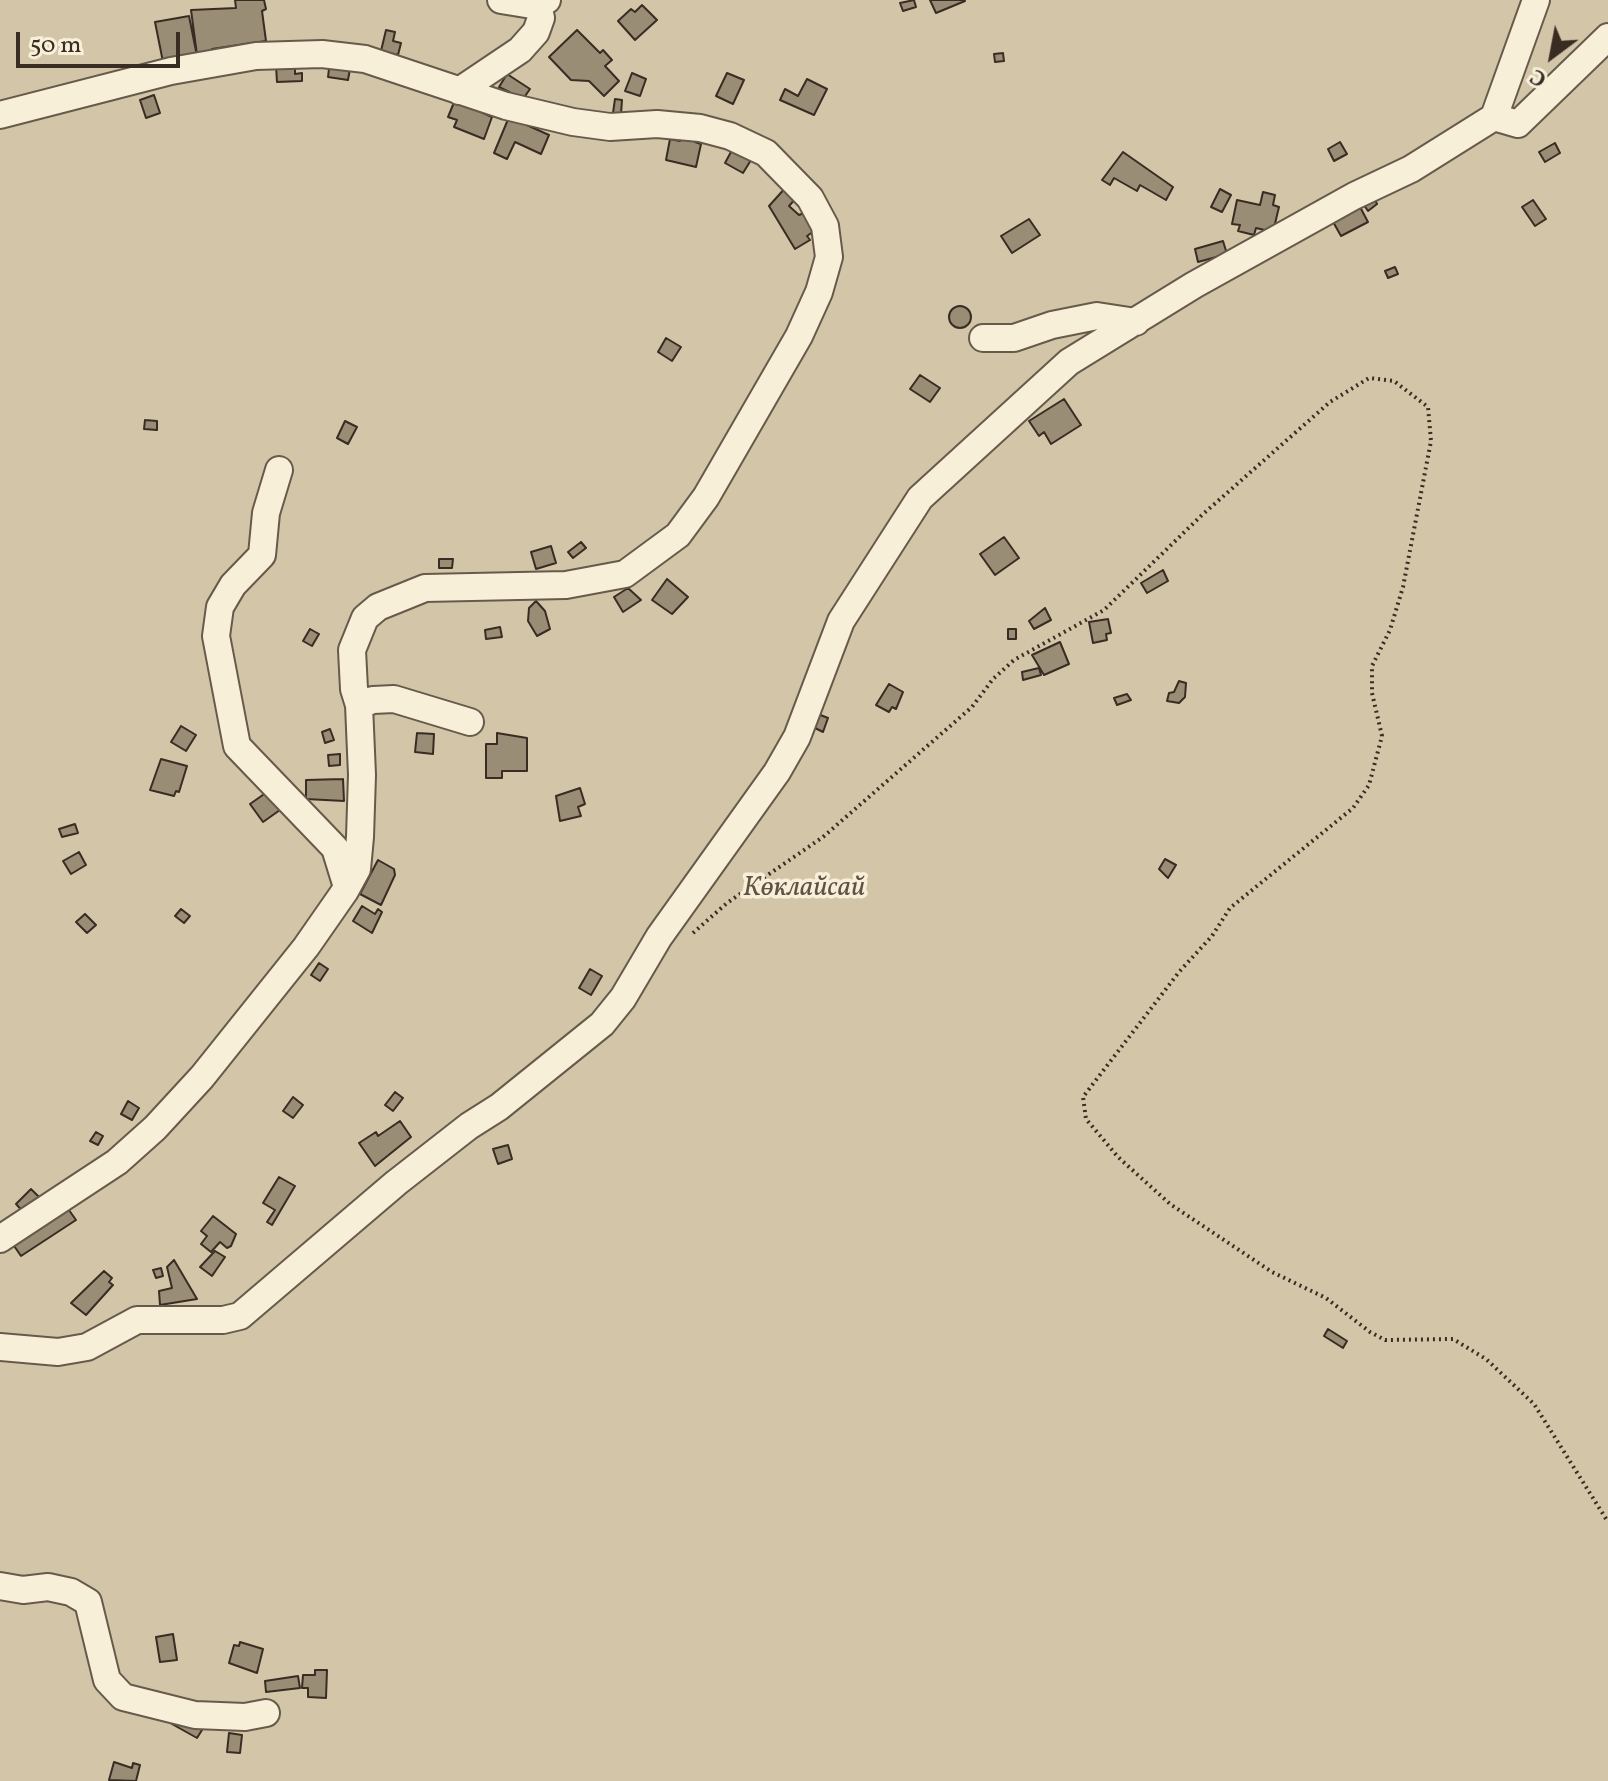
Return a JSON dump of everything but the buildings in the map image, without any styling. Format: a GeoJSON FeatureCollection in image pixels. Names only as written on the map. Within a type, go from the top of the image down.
{"type":"FeatureCollection","features":[{"type":"Feature","properties":{"kind":"street"},"geometry":{"type":"LineString","coordinates":[[459,91],[520,50],[536,32],[543,3],[501,0]]}},
{"type":"Feature","properties":{"kind":"street"},"geometry":{"type":"LineString","coordinates":[[0,1347],[58,1352],[87,1347],[137,1320],[223,1320],[240,1316],[396,1183],[469,1126],[499,1107],[602,1024],[623,998],[659,937],[777,772],[797,737],[841,621],[920,498],[1069,362],[1208,277],[1411,169],[1494,117],[1536,0]]}},
{"type":"Feature","properties":{"kind":"street"},"geometry":{"type":"LineString","coordinates":[[1494,117],[1518,124],[1608,37]]}},
{"type":"Feature","properties":{"kind":"street"},"geometry":{"type":"LineString","coordinates":[[0,115],[171,71],[256,56],[322,54],[365,59],[459,91],[573,122],[610,127],[657,124],[700,128],[730,136],[766,153],[810,198],[825,226],[829,257],[819,292],[799,336],[706,497],[678,535],[625,574],[566,585],[425,588],[378,607],[365,618],[352,650],[354,689],[359,705],[362,775],[357,869],[347,887],[306,947],[202,1077],[155,1128],[117,1162],[0,1239]]}},
{"type":"Feature","properties":{"kind":"street"},"geometry":{"type":"LineString","coordinates":[[983,338],[1014,338],[1052,325],[1097,316],[1136,322]]}},
{"type":"Feature","properties":{"kind":"street"},"geometry":{"type":"LineString","coordinates":[[279,470],[266,513],[262,555],[233,585],[220,607],[216,636],[237,746],[297,813],[320,829],[335,848],[347,887]]}},
{"type":"Feature","properties":{"kind":"street"},"geometry":{"type":"LineString","coordinates":[[359,705],[373,700],[394,699],[470,722]]}},
{"type":"Feature","properties":{"kind":"street"},"geometry":{"type":"LineString","coordinates":[[0,1586],[23,1590],[48,1587],[71,1592],[88,1602],[107,1680],[123,1697],[195,1715],[245,1717],[266,1713]]}},
{"type":"Feature","properties":{"kind":"path"},"geometry":{"type":"LineString","coordinates":[[685,943],[727,903],[823,837],[972,707],[993,679],[1014,660],[1104,610],[1313,415],[1369,378],[1394,381],[1428,407],[1431,441],[1403,587],[1390,630],[1372,666],[1372,693],[1382,736],[1369,785],[1353,808],[1230,908],[1212,936],[1179,972],[1083,1097],[1086,1119],[1118,1157],[1170,1204],[1272,1272],[1326,1298],[1370,1332],[1385,1340],[1453,1339],[1486,1359],[1534,1404],[1608,1522]]}},
{"type":"Feature","properties":{"kind":"green space","name":"Көклайсай"},"geometry":{"type":"Polygon","coordinates":[[[0,0],[1608,0],[1608,1781],[0,1781],[0,0]]]}}]}
